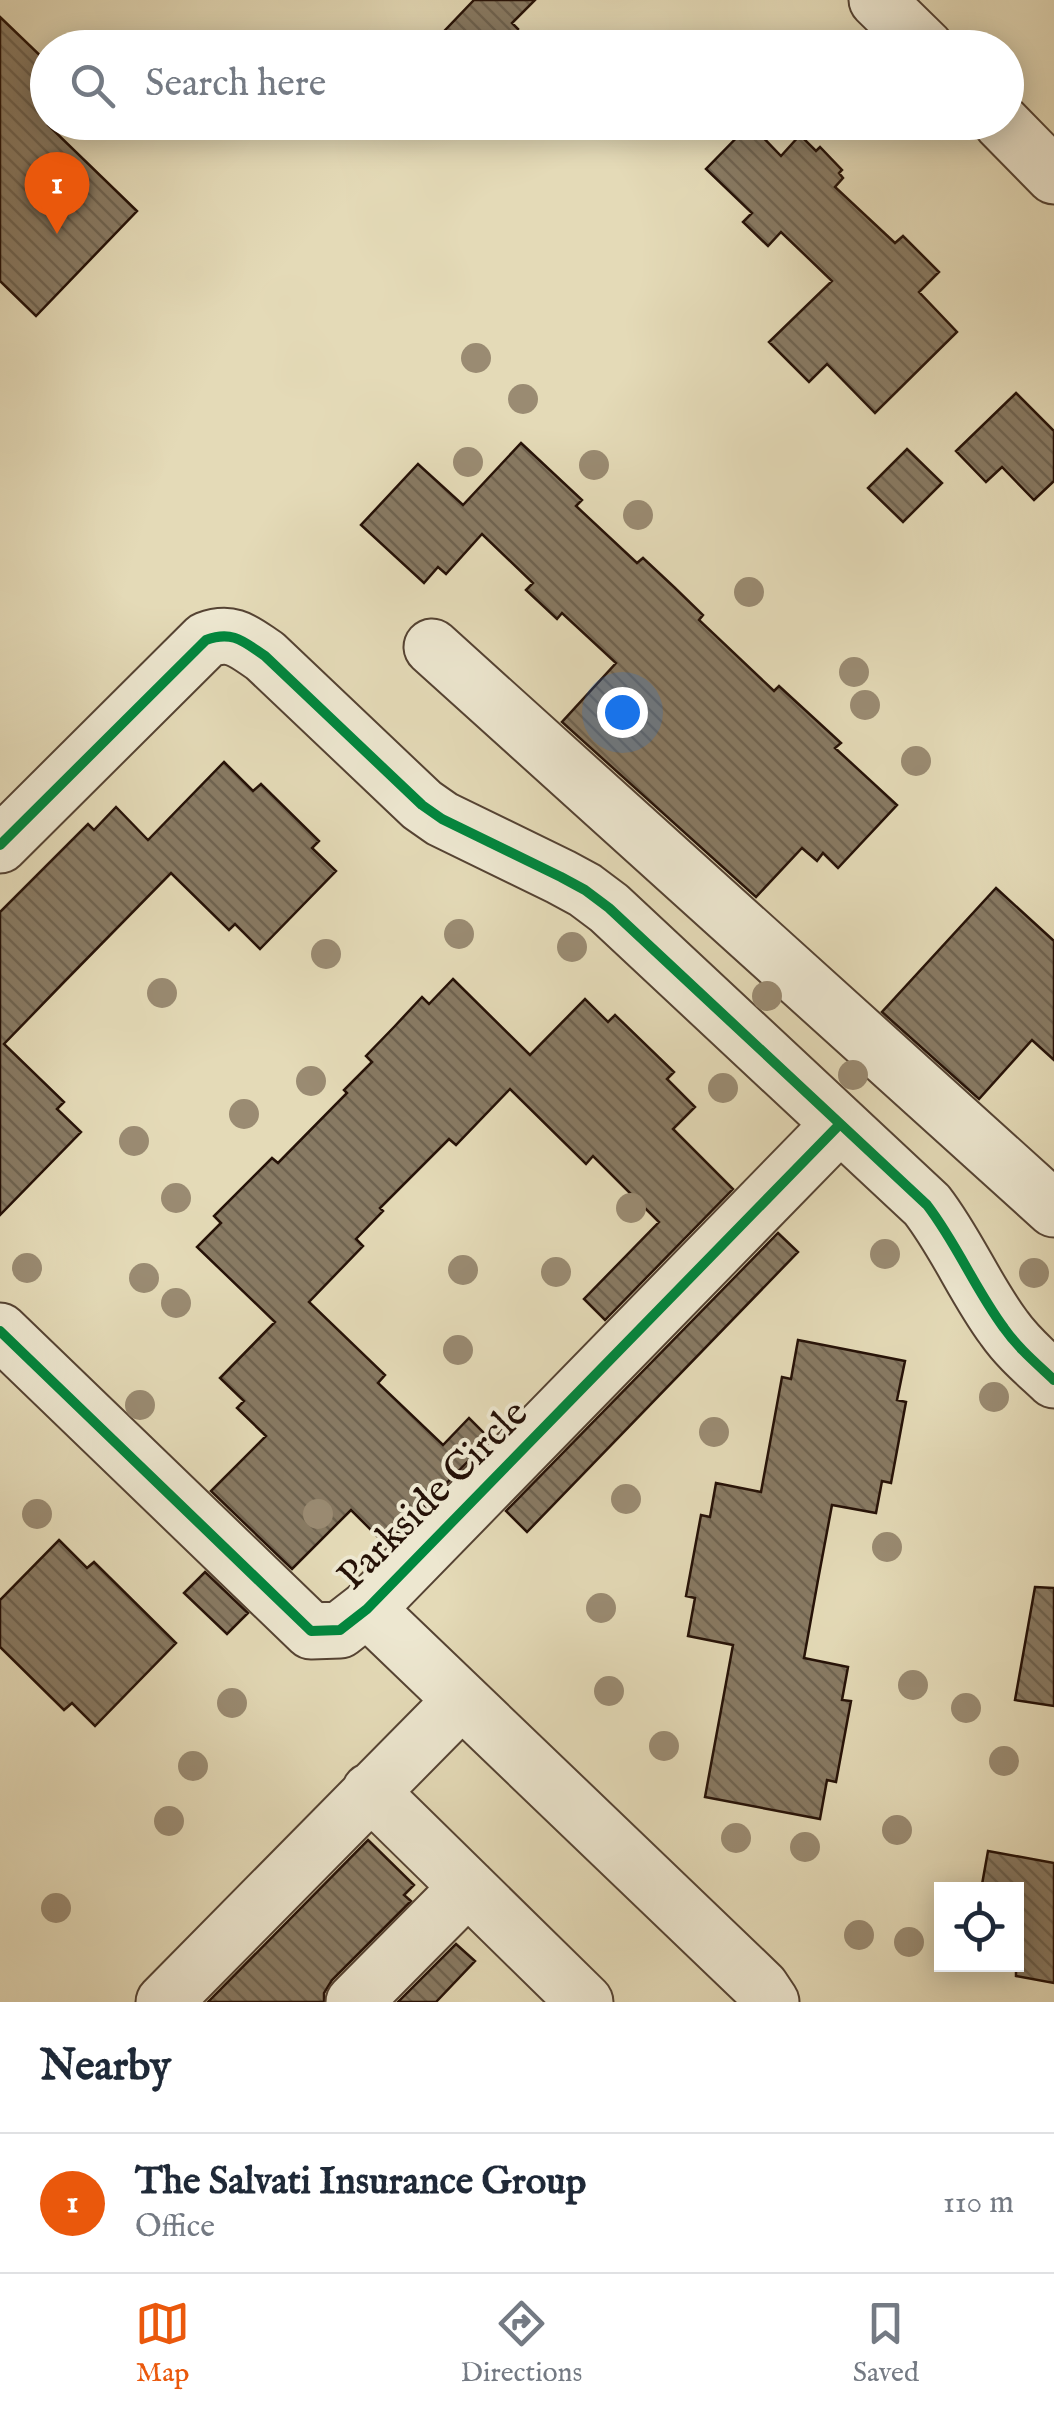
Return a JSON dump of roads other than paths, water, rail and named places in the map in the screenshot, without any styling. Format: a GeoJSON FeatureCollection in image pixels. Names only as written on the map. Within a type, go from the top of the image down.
{"type":"FeatureCollection","features":[{"type":"Feature","properties":{"kind":"street"},"geometry":{"type":"LineString","coordinates":[[877,0],[908,30]]}},
{"type":"Feature","properties":{"kind":"street"},"geometry":{"type":"LineString","coordinates":[[1019,140],[1054,176]]}},
{"type":"Feature","properties":{"kind":"street"},"geometry":{"type":"LineString","coordinates":[[0,845],[206,640],[221,634],[238,638],[266,656],[442,820],[585,890],[608,908],[927,1205],[957,1247],[1000,1324],[1054,1380]]}},
{"type":"Feature","properties":{"kind":"street"},"geometry":{"type":"LineString","coordinates":[[432,647],[1054,1209]]}},
{"type":"Feature","properties":{"kind":"street"},"geometry":{"type":"LineString","coordinates":[[585,890],[600,866],[634,829]]}},
{"type":"Feature","properties":{"kind":"street","name":"Parkside Circle"},"geometry":{"type":"LineString","coordinates":[[3,1340],[311,1631],[340,1630],[367,1609],[840,1124]]}},
{"type":"Feature","properties":{"kind":"street"},"geometry":{"type":"LineString","coordinates":[[927,1205],[985,1147]]}},
{"type":"Feature","properties":{"kind":"street"},"geometry":{"type":"LineString","coordinates":[[367,1609],[761,1987],[771,2002]]}},
{"type":"Feature","properties":{"kind":"street"},"geometry":{"type":"LineString","coordinates":[[164,2002],[462,1700]]}},
{"type":"Feature","properties":{"kind":"street"},"geometry":{"type":"LineString","coordinates":[[370,1791],[585,2002]]}},
{"type":"Feature","properties":{"kind":"street"},"geometry":{"type":"LineString","coordinates":[[354,2002],[468,1888]]}},
{"type":"Feature","properties":{"kind":"place","name":"The Salvati Insurance Group"},"geometry":{"type":"Point","coordinates":[57,234]}}]}
